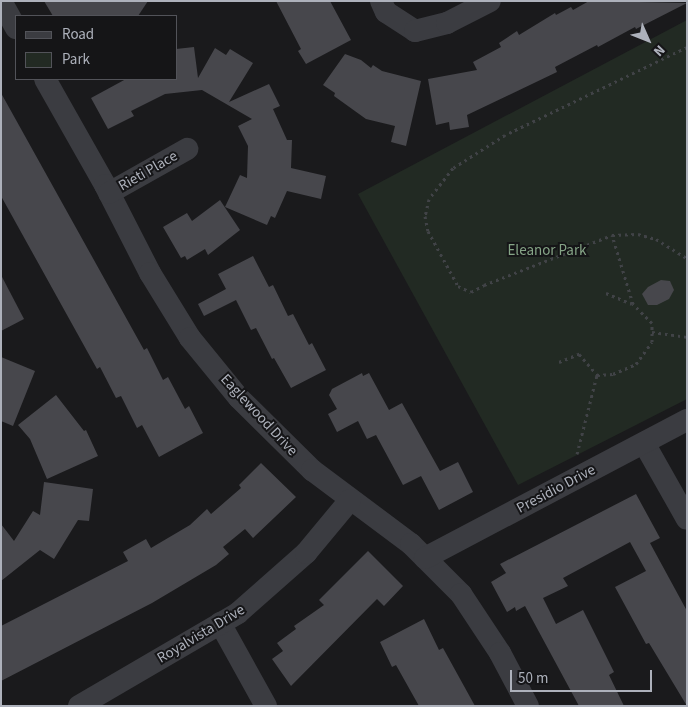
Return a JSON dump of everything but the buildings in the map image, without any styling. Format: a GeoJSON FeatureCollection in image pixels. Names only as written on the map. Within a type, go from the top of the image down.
{"type":"FeatureCollection","features":[{"type":"Feature","properties":{"kind":"street"},"geometry":{"type":"LineString","coordinates":[[1,1],[15,26]]}},
{"type":"Feature","properties":{"kind":"street"},"geometry":{"type":"LineString","coordinates":[[381,1],[386,12],[415,31],[447,23],[490,1]]}},
{"type":"Feature","properties":{"kind":"street","name":"Eaglewood Drive"},"geometry":{"type":"LineString","coordinates":[[46,80],[109,193],[150,273],[190,338],[239,398],[312,470],[411,544],[461,594],[500,653],[528,706]]}},
{"type":"Feature","properties":{"kind":"street","name":"Rieti Place"},"geometry":{"type":"LineString","coordinates":[[109,193],[187,149]]}},
{"type":"Feature","properties":{"kind":"street","name":"Presidio Drive"},"geometry":{"type":"LineString","coordinates":[[425,558],[687,420]]}},
{"type":"Feature","properties":{"kind":"street"},"geometry":{"type":"LineString","coordinates":[[644,442],[687,520]]}},
{"type":"Feature","properties":{"kind":"street","name":"Royalvista Drive"},"geometry":{"type":"LineString","coordinates":[[79,706],[238,613],[290,569],[350,500]]}},
{"type":"Feature","properties":{"kind":"street"},"geometry":{"type":"LineString","coordinates":[[220,623],[266,706]]}},
{"type":"Feature","properties":{"kind":"path"},"geometry":{"type":"LineString","coordinates":[[687,47],[505,135],[453,168],[429,198],[425,216],[428,231],[458,286],[471,292],[484,284],[612,235],[638,234],[656,239],[687,258]]}},
{"type":"Feature","properties":{"kind":"path"},"geometry":{"type":"LineString","coordinates":[[612,235],[633,304]]}},
{"type":"Feature","properties":{"kind":"path"},"geometry":{"type":"LineString","coordinates":[[597,375],[613,374],[636,364],[652,342],[652,323],[633,304],[606,293]]}},
{"type":"Feature","properties":{"kind":"path"},"geometry":{"type":"LineString","coordinates":[[652,332],[687,337]]}},
{"type":"Feature","properties":{"kind":"path"},"geometry":{"type":"LineString","coordinates":[[559,362],[579,354],[597,375]]}},
{"type":"Feature","properties":{"kind":"path"},"geometry":{"type":"LineString","coordinates":[[570,481],[597,375]]}},
{"type":"Feature","properties":{"kind":"green space","name":"Eleanor Park"},"geometry":{"type":"Polygon","coordinates":[[[687,20],[687,399],[518,485],[358,194],[687,20]]]}}]}
